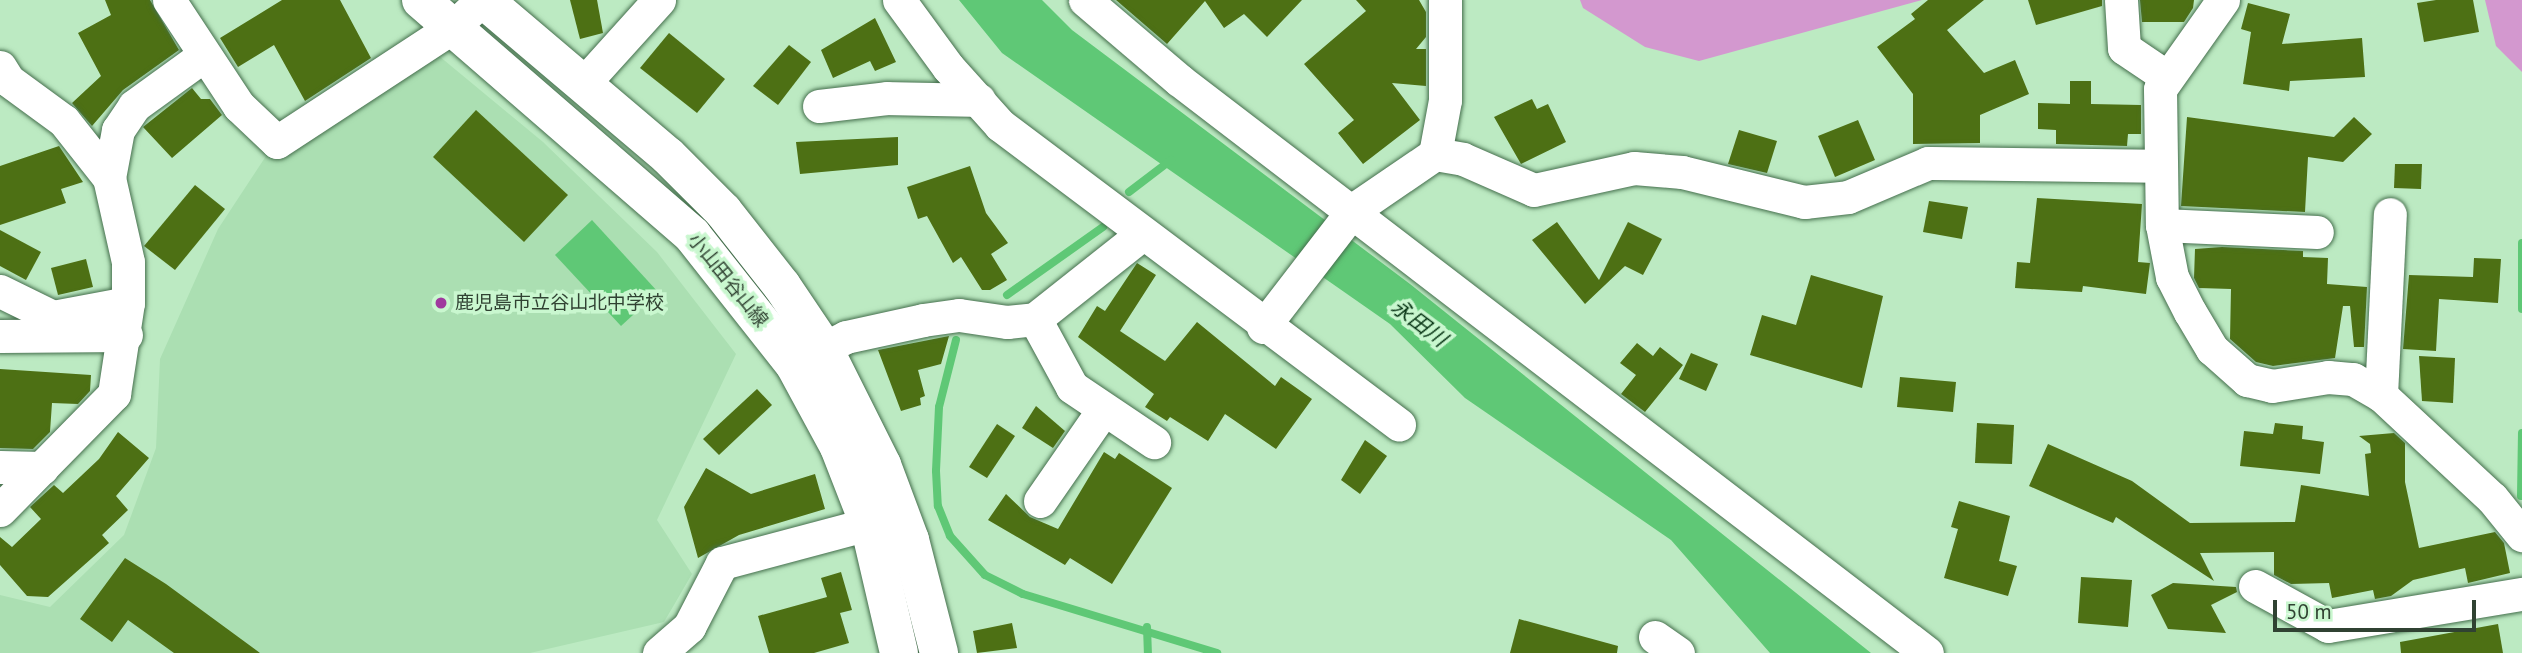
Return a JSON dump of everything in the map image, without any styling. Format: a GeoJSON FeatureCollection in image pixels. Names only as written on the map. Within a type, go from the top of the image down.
{"type":"FeatureCollection","features":[{"type":"Feature","properties":{"kind":"main road","name":"小山田谷山線"},"geometry":{"type":"LineString","coordinates":[[421,0],[692,235],[809,356],[839,447],[869,524],[899,653]]}},
{"type":"Feature","properties":{"kind":"main road","name":"小山田谷山線"},"geometry":{"type":"LineString","coordinates":[[483,0],[584,83],[723,211],[893,495],[939,653]]}},
{"type":"Feature","properties":{"kind":"street"},"geometry":{"type":"LineString","coordinates":[[169,0],[203,56],[239,106],[277,142],[453,27],[483,0]]}},
{"type":"Feature","properties":{"kind":"street"},"geometry":{"type":"LineString","coordinates":[[584,83],[659,0]]}},
{"type":"Feature","properties":{"kind":"street"},"geometry":{"type":"LineString","coordinates":[[899,0],[1000,125],[1263,327],[1399,425]]}},
{"type":"Feature","properties":{"kind":"street"},"geometry":{"type":"LineString","coordinates":[[1085,0],[1178,80],[1353,210],[1752,524],[1927,653]]}},
{"type":"Feature","properties":{"kind":"street"},"geometry":{"type":"LineString","coordinates":[[1435,154],[1445,100],[1445,0]]}},
{"type":"Feature","properties":{"kind":"street"},"geometry":{"type":"LineString","coordinates":[[2121,0],[2124,48],[2167,77]]}},
{"type":"Feature","properties":{"kind":"street"},"geometry":{"type":"LineString","coordinates":[[2223,0],[2160,89],[2159,166],[2162,225],[2172,277],[2212,349],[2232,371],[2272,386],[2328,377],[2353,379],[2381,396],[2492,498],[2522,535]]}},
{"type":"Feature","properties":{"kind":"street"},"geometry":{"type":"LineString","coordinates":[[0,510],[114,394],[127,319],[128,262],[109,178],[118,130],[134,106],[203,56]]}},
{"type":"Feature","properties":{"kind":"street"},"geometry":{"type":"LineString","coordinates":[[0,67],[8,80],[64,121],[109,178]]}},
{"type":"Feature","properties":{"kind":"street"},"geometry":{"type":"LineString","coordinates":[[819,106],[887,98],[979,100]]}},
{"type":"Feature","properties":{"kind":"street"},"geometry":{"type":"LineString","coordinates":[[1263,327],[1353,210],[1435,154],[1463,159],[1535,190],[1634,167],[1682,172],[1804,202],[1848,197],[1928,163],[2159,166]]}},
{"type":"Feature","properties":{"kind":"street"},"geometry":{"type":"LineString","coordinates":[[2381,396],[2390,214]]}},
{"type":"Feature","properties":{"kind":"street"},"geometry":{"type":"LineString","coordinates":[[2162,225],[2318,232]]}},
{"type":"Feature","properties":{"kind":"street"},"geometry":{"type":"LineString","coordinates":[[809,356],[846,337],[959,315],[1007,322],[1035,319],[1141,235]]}},
{"type":"Feature","properties":{"kind":"street"},"geometry":{"type":"LineString","coordinates":[[0,291],[53,317],[127,319]]}},
{"type":"Feature","properties":{"kind":"street"},"geometry":{"type":"LineString","coordinates":[[0,336],[127,319]]}},
{"type":"Feature","properties":{"kind":"street"},"geometry":{"type":"LineString","coordinates":[[1035,319],[1072,387],[1154,442]]}},
{"type":"Feature","properties":{"kind":"street"},"geometry":{"type":"LineString","coordinates":[[1040,501],[1103,410]]}},
{"type":"Feature","properties":{"kind":"street"},"geometry":{"type":"LineString","coordinates":[[0,467],[42,468]]}},
{"type":"Feature","properties":{"kind":"street"},"geometry":{"type":"LineString","coordinates":[[659,653],[689,627],[722,563],[869,524]]}},
{"type":"Feature","properties":{"kind":"street"},"geometry":{"type":"LineString","coordinates":[[2255,586],[2328,626],[2522,594]]}},
{"type":"Feature","properties":{"kind":"shaded area"},"geometry":{"type":"Polygon","coordinates":[[[1580,0],[1922,0],[1699,61],[1645,47],[1583,8],[1580,0]]]}},
{"type":"Feature","properties":{"kind":"shaded area"},"geometry":{"type":"Polygon","coordinates":[[[2485,0],[2522,0],[2522,72],[2496,46],[2485,0]]]}},
{"type":"Feature","properties":{"kind":"shaded area","name":"鹿児島市立谷山北中学校"},"geometry":{"type":"Polygon","coordinates":[[[433,51],[543,142],[657,252],[736,354],[657,520],[692,574],[664,622],[530,653],[0,653],[0,595],[50,607],[124,535],[156,448],[160,359],[218,229],[268,153],[433,51]]]}},
{"type":"Feature","properties":{"kind":"water","name":"永田川"},"geometry":{"type":"Polygon","coordinates":[[[959,0],[1042,0],[1072,30],[1410,284],[1871,653],[1770,653],[1671,540],[1465,398],[1390,324],[1002,53],[959,0]]]}},
{"type":"Feature","properties":{"kind":"water"},"geometry":{"type":"Polygon","coordinates":[[[592,220],[658,292],[621,326],[555,255],[592,220]]]}},
{"type":"Feature","properties":{"kind":"building"},"geometry":{"type":"Polygon","coordinates":[[[105,0],[150,0],[179,50],[123,90],[92,126],[72,103],[101,76],[78,33],[111,15],[105,0]]]}},
{"type":"Feature","properties":{"kind":"building"},"geometry":{"type":"Polygon","coordinates":[[[282,0],[340,0],[371,58],[305,101],[274,45],[238,67],[220,38],[282,0]]]}},
{"type":"Feature","properties":{"kind":"building"},"geometry":{"type":"Polygon","coordinates":[[[570,0],[597,0],[603,33],[580,39],[570,0]]]}},
{"type":"Feature","properties":{"kind":"building"},"geometry":{"type":"Polygon","coordinates":[[[1116,0],[1302,0],[1267,37],[1244,14],[1224,28],[1205,1],[1167,44],[1116,0]]]}},
{"type":"Feature","properties":{"kind":"building"},"geometry":{"type":"Polygon","coordinates":[[[1356,0],[1419,0],[1426,12],[1426,37],[1416,49],[1426,49],[1426,86],[1392,83],[1420,120],[1363,164],[1338,133],[1354,120],[1304,64],[1366,11],[1356,0]]]}},
{"type":"Feature","properties":{"kind":"building"},"geometry":{"type":"Polygon","coordinates":[[[1928,0],[1984,0],[1947,30],[1984,73],[2015,60],[2029,94],[1980,115],[1980,143],[1913,144],[1913,94],[1877,47],[1915,19],[1911,14],[1928,0]]]}},
{"type":"Feature","properties":{"kind":"building"},"geometry":{"type":"Polygon","coordinates":[[[2028,0],[2102,0],[2102,6],[2036,25],[2028,0]]]}},
{"type":"Feature","properties":{"kind":"building"},"geometry":{"type":"Polygon","coordinates":[[[2140,0],[2194,0],[2193,8],[2184,22],[2142,22],[2140,0]]]}},
{"type":"Feature","properties":{"kind":"building"},"geometry":{"type":"Polygon","coordinates":[[[2473,0],[2479,32],[2424,42],[2417,3],[2473,0]]]}},
{"type":"Feature","properties":{"kind":"building"},"geometry":{"type":"Polygon","coordinates":[[[2248,3],[2290,14],[2282,44],[2362,38],[2365,77],[2290,81],[2289,91],[2243,84],[2251,32],[2241,29],[2248,3]]]}},
{"type":"Feature","properties":{"kind":"building"},"geometry":{"type":"Polygon","coordinates":[[[875,18],[896,62],[875,71],[870,61],[833,78],[821,50],[875,18]]]}},
{"type":"Feature","properties":{"kind":"building"},"geometry":{"type":"Polygon","coordinates":[[[669,33],[725,79],[697,113],[640,68],[669,33]]]}},
{"type":"Feature","properties":{"kind":"building"},"geometry":{"type":"Polygon","coordinates":[[[789,45],[811,62],[778,105],[753,86],[789,45]]]}},
{"type":"Feature","properties":{"kind":"building"},"geometry":{"type":"Polygon","coordinates":[[[2070,81],[2091,81],[2091,104],[2141,105],[2141,134],[2128,134],[2127,146],[2056,144],[2056,130],[2038,129],[2038,103],[2070,104],[2070,81]]]}},
{"type":"Feature","properties":{"kind":"building"},"geometry":{"type":"Polygon","coordinates":[[[192,88],[201,99],[210,99],[222,115],[172,158],[143,127],[192,88]]]}},
{"type":"Feature","properties":{"kind":"building"},"geometry":{"type":"Polygon","coordinates":[[[1532,99],[1537,109],[1548,104],[1566,142],[1521,164],[1494,117],[1532,99]]]}},
{"type":"Feature","properties":{"kind":"building"},"geometry":{"type":"Polygon","coordinates":[[[476,110],[568,195],[524,242],[433,157],[476,110]]]}},
{"type":"Feature","properties":{"kind":"building"},"geometry":{"type":"Polygon","coordinates":[[[2187,117],[2334,137],[2354,117],[2372,134],[2343,162],[2308,157],[2305,212],[2181,206],[2187,117]]]}},
{"type":"Feature","properties":{"kind":"building"},"geometry":{"type":"Polygon","coordinates":[[[1858,120],[1875,160],[1835,177],[1818,136],[1858,120]]]}},
{"type":"Feature","properties":{"kind":"building"},"geometry":{"type":"Polygon","coordinates":[[[1739,130],[1777,141],[1767,173],[1728,164],[1739,130]]]}},
{"type":"Feature","properties":{"kind":"building"},"geometry":{"type":"Polygon","coordinates":[[[898,137],[898,165],[800,174],[796,142],[898,137]]]}},
{"type":"Feature","properties":{"kind":"building"},"geometry":{"type":"Polygon","coordinates":[[[59,146],[83,182],[61,189],[66,203],[0,225],[0,166],[59,146]]]}},
{"type":"Feature","properties":{"kind":"building"},"geometry":{"type":"Polygon","coordinates":[[[2395,164],[2422,164],[2421,189],[2394,188],[2395,164]]]}},
{"type":"Feature","properties":{"kind":"building"},"geometry":{"type":"Polygon","coordinates":[[[970,166],[986,213],[1008,243],[991,254],[1007,280],[990,290],[982,290],[961,257],[953,263],[927,216],[918,219],[907,187],[970,166]]]}},
{"type":"Feature","properties":{"kind":"building"},"geometry":{"type":"Polygon","coordinates":[[[195,185],[225,209],[175,270],[144,246],[195,185]]]}},
{"type":"Feature","properties":{"kind":"building"},"geometry":{"type":"Polygon","coordinates":[[[2037,198],[2142,204],[2138,262],[2150,263],[2146,294],[2083,286],[2082,292],[2015,288],[2017,262],[2030,263],[2037,198]]]}},
{"type":"Feature","properties":{"kind":"building"},"geometry":{"type":"Polygon","coordinates":[[[1929,201],[1968,207],[1962,239],[1923,232],[1929,201]]]}},
{"type":"Feature","properties":{"kind":"building"},"geometry":{"type":"Polygon","coordinates":[[[1557,222],[1599,280],[1628,222],[1662,239],[1643,275],[1625,266],[1585,304],[1532,240],[1557,222]]]}},
{"type":"Feature","properties":{"kind":"building"},"geometry":{"type":"Polygon","coordinates":[[[0,230],[41,252],[26,280],[0,266],[0,230]]]}},
{"type":"Feature","properties":{"kind":"building"},"geometry":{"type":"Polygon","coordinates":[[[2222,247],[2303,251],[2303,257],[2328,258],[2327,284],[2367,287],[2364,347],[2354,347],[2350,306],[2343,306],[2335,358],[2273,366],[2256,362],[2230,339],[2231,289],[2199,288],[2194,278],[2195,249],[2222,247]]]}},
{"type":"Feature","properties":{"kind":"building"},"geometry":{"type":"Polygon","coordinates":[[[2474,258],[2501,259],[2498,303],[2439,299],[2436,351],[2403,349],[2409,275],[2473,277],[2474,258]]]}},
{"type":"Feature","properties":{"kind":"building"},"geometry":{"type":"Polygon","coordinates":[[[86,259],[93,287],[58,295],[51,268],[86,259]]]}},
{"type":"Feature","properties":{"kind":"building"},"geometry":{"type":"Polygon","coordinates":[[[1137,263],[1156,275],[1120,331],[1165,361],[1197,322],[1275,386],[1281,377],[1312,399],[1276,449],[1225,414],[1208,441],[1170,417],[1167,421],[1145,407],[1154,394],[1078,337],[1097,306],[1105,311],[1137,263]]]}},
{"type":"Feature","properties":{"kind":"building"},"geometry":{"type":"Polygon","coordinates":[[[1811,275],[1883,296],[1862,388],[1750,355],[1762,315],[1796,325],[1811,275]]]}},
{"type":"Feature","properties":{"kind":"building"},"geometry":{"type":"Polygon","coordinates":[[[949,336],[941,364],[918,370],[925,396],[920,398],[921,405],[901,411],[878,350],[949,336]]]}},
{"type":"Feature","properties":{"kind":"building"},"geometry":{"type":"Polygon","coordinates":[[[1637,343],[1653,356],[1660,347],[1683,365],[1645,412],[1621,394],[1636,375],[1620,363],[1637,343]]]}},
{"type":"Feature","properties":{"kind":"building"},"geometry":{"type":"Polygon","coordinates":[[[1691,353],[1718,364],[1706,391],[1679,379],[1691,353]]]}},
{"type":"Feature","properties":{"kind":"building"},"geometry":{"type":"Polygon","coordinates":[[[2419,356],[2455,358],[2453,403],[2422,401],[2419,356]]]}},
{"type":"Feature","properties":{"kind":"building"},"geometry":{"type":"Polygon","coordinates":[[[0,369],[91,375],[90,391],[78,404],[52,403],[50,432],[33,449],[0,448],[0,369]]]}},
{"type":"Feature","properties":{"kind":"building"},"geometry":{"type":"Polygon","coordinates":[[[1900,377],[1956,382],[1953,412],[1897,407],[1900,377]]]}},
{"type":"Feature","properties":{"kind":"building"},"geometry":{"type":"Polygon","coordinates":[[[757,389],[772,405],[719,455],[703,439],[757,389]]]}},
{"type":"Feature","properties":{"kind":"building"},"geometry":{"type":"Polygon","coordinates":[[[1036,406],[1065,431],[1053,448],[1022,428],[1036,406]]]}},
{"type":"Feature","properties":{"kind":"building"},"geometry":{"type":"Polygon","coordinates":[[[1977,423],[2014,425],[2012,464],[1975,463],[1977,423]]]}},
{"type":"Feature","properties":{"kind":"building"},"geometry":{"type":"Polygon","coordinates":[[[2275,423],[2303,426],[2302,439],[2324,442],[2320,474],[2240,466],[2244,431],[2273,434],[2275,423]]]}},
{"type":"Feature","properties":{"kind":"building"},"geometry":{"type":"Polygon","coordinates":[[[997,424],[1015,436],[987,478],[969,467],[997,424]]]}},
{"type":"Feature","properties":{"kind":"building"},"geometry":{"type":"Polygon","coordinates":[[[118,432],[149,458],[116,496],[128,510],[102,535],[109,543],[48,597],[27,596],[0,565],[0,537],[12,547],[41,519],[30,507],[54,485],[63,493],[99,459],[118,432]]]}},
{"type":"Feature","properties":{"kind":"building"},"geometry":{"type":"Polygon","coordinates":[[[2394,433],[2405,443],[2405,482],[2419,548],[2495,532],[2504,543],[2510,573],[2468,583],[2465,568],[2413,580],[2391,596],[2375,599],[2373,590],[2332,598],[2329,583],[2291,584],[2274,575],[2274,552],[2200,553],[2214,581],[2116,517],[2113,523],[2029,486],[2048,444],[2132,481],[2190,523],[2295,522],[2301,485],[2369,496],[2365,454],[2371,453],[2370,444],[2359,436],[2394,433]]]}},
{"type":"Feature","properties":{"kind":"building"},"geometry":{"type":"Polygon","coordinates":[[[1365,440],[1387,456],[1360,494],[1341,480],[1365,440]]]}},
{"type":"Feature","properties":{"kind":"building"},"geometry":{"type":"Polygon","coordinates":[[[1104,452],[1115,459],[1119,453],[1172,488],[1112,584],[1070,558],[1065,565],[988,520],[1006,494],[1030,517],[1058,529],[1104,452]]]}},
{"type":"Feature","properties":{"kind":"building"},"geometry":{"type":"Polygon","coordinates":[[[706,468],[751,494],[815,474],[825,509],[739,535],[698,558],[684,507],[706,468]]]}},
{"type":"Feature","properties":{"kind":"building"},"geometry":{"type":"Polygon","coordinates":[[[1959,501],[2010,516],[1999,561],[2017,566],[2008,596],[1944,578],[1958,529],[1951,527],[1959,501]]]}},
{"type":"Feature","properties":{"kind":"building"},"geometry":{"type":"Polygon","coordinates":[[[125,558],[166,584],[260,653],[174,653],[128,620],[112,642],[80,619],[125,558]]]}},
{"type":"Feature","properties":{"kind":"building"},"geometry":{"type":"Polygon","coordinates":[[[841,572],[852,610],[840,613],[849,643],[814,653],[769,653],[758,616],[827,597],[821,578],[841,572]]]}},
{"type":"Feature","properties":{"kind":"building"},"geometry":{"type":"Polygon","coordinates":[[[2081,577],[2132,580],[2128,627],[2078,623],[2081,577]]]}},
{"type":"Feature","properties":{"kind":"building"},"geometry":{"type":"Polygon","coordinates":[[[2173,583],[2236,587],[2237,592],[2211,605],[2226,633],[2168,629],[2151,595],[2173,583]]]}},
{"type":"Feature","properties":{"kind":"building"},"geometry":{"type":"Polygon","coordinates":[[[1519,619],[1618,646],[1617,653],[1510,653],[1519,619]]]}},
{"type":"Feature","properties":{"kind":"building"},"geometry":{"type":"Polygon","coordinates":[[[1012,623],[1017,648],[977,653],[973,631],[1012,623]]]}},
{"type":"Feature","properties":{"kind":"building"},"geometry":{"type":"Polygon","coordinates":[[[2498,624],[2503,653],[2401,653],[2400,642],[2498,624]]]}},
{"type":"Feature","properties":{"kind":"waterway"},"geometry":{"type":"LineString","coordinates":[[1129,192],[1171,160]]}},
{"type":"Feature","properties":{"kind":"waterway"},"geometry":{"type":"LineString","coordinates":[[1007,295],[1103,227]]}},
{"type":"Feature","properties":{"kind":"waterway"},"geometry":{"type":"LineString","coordinates":[[2522,243],[2522,309]]}},
{"type":"Feature","properties":{"kind":"waterway"},"geometry":{"type":"LineString","coordinates":[[956,340],[939,407],[936,471],[938,506],[950,536],[985,575],[1023,594],[1217,653]]}},
{"type":"Feature","properties":{"kind":"waterway"},"geometry":{"type":"LineString","coordinates":[[2521,496],[2522,433]]}},
{"type":"Feature","properties":{"kind":"waterway"},"geometry":{"type":"LineString","coordinates":[[1147,627],[1148,653]]}},
{"type":"Feature","properties":{"kind":"place","name":"鹿児島市立谷山北中学校"},"geometry":{"type":"Point","coordinates":[441,303]}}]}
